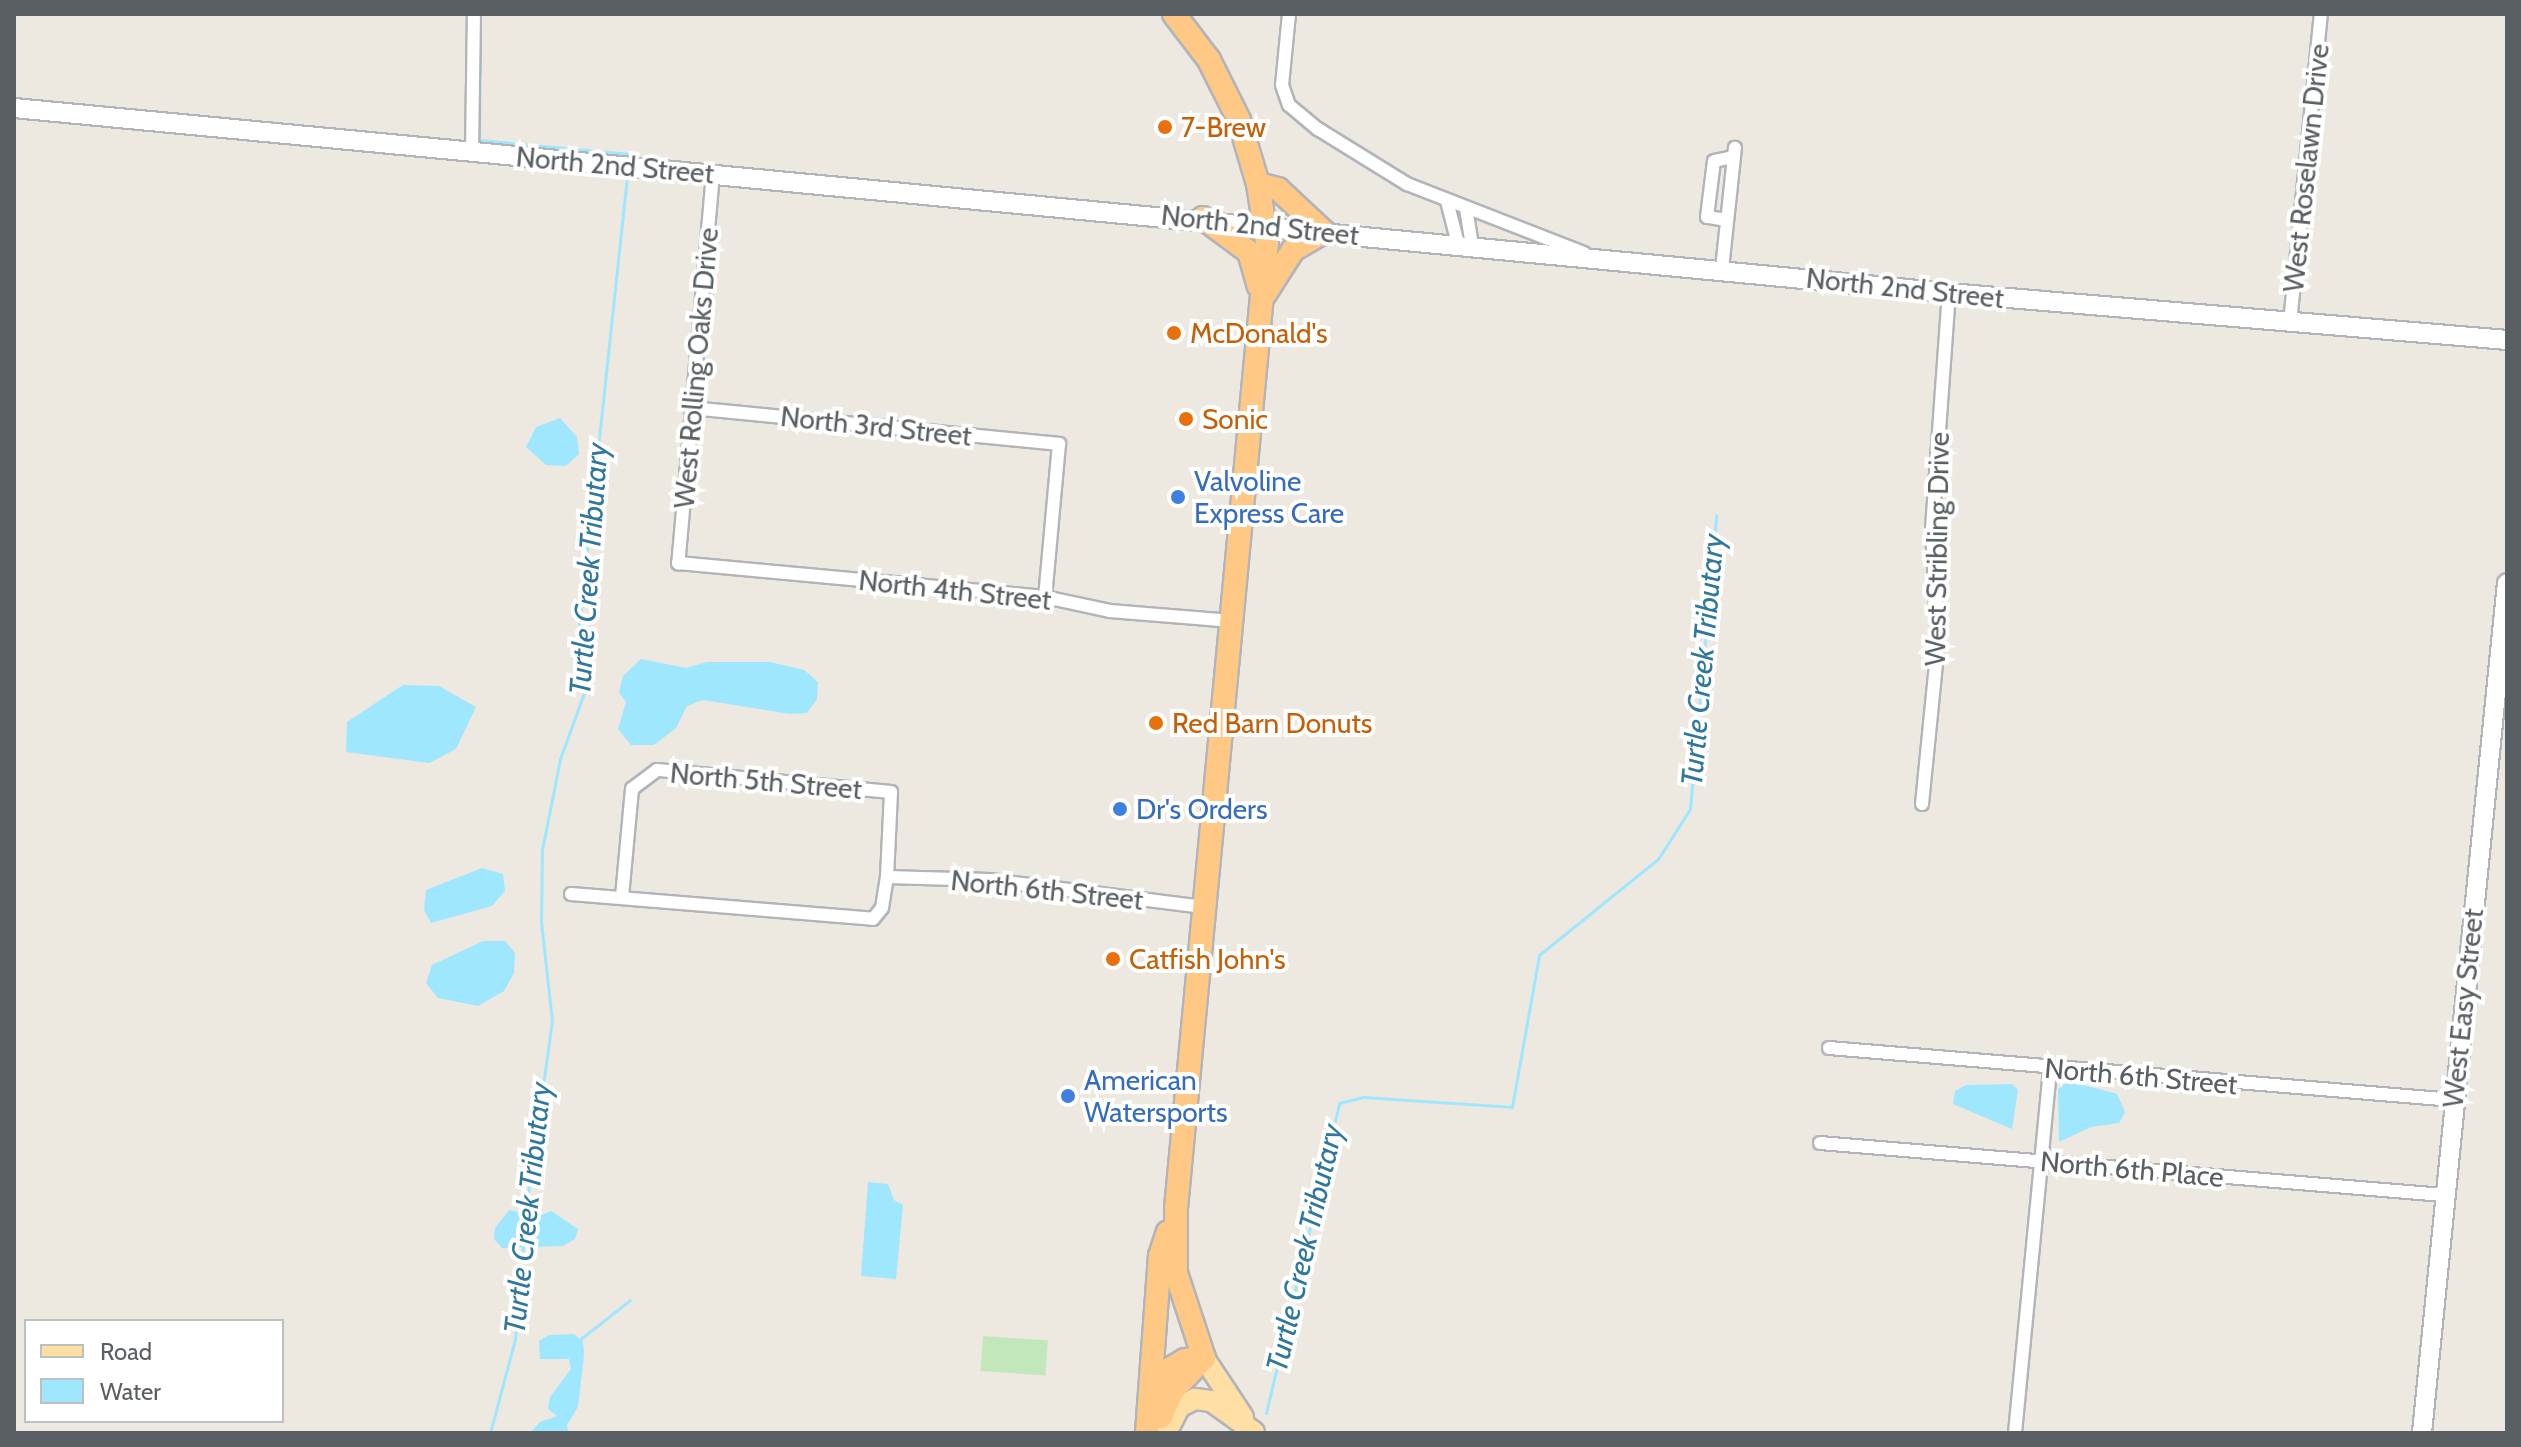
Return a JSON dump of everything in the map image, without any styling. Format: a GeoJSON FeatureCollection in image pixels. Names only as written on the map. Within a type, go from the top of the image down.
{"type":"FeatureCollection","features":[{"type":"Feature","properties":{"kind":"highway"},"geometry":{"type":"LineString","coordinates":[[1174,14],[1225,86],[1258,184],[1265,225],[1263,299],[1176,1208],[1176,1273],[1204,1358]]}},
{"type":"Feature","properties":{"kind":"highway"},"geometry":{"type":"LineString","coordinates":[[1258,184],[1278,189],[1324,232],[1293,250],[1263,299]]}},
{"type":"Feature","properties":{"kind":"highway"},"geometry":{"type":"LineString","coordinates":[[1203,218],[1249,252],[1263,299]]}},
{"type":"Feature","properties":{"kind":"highway"},"geometry":{"type":"LineString","coordinates":[[1147,1433],[1160,1256],[1176,1208]]}},
{"type":"Feature","properties":{"kind":"highway"},"geometry":{"type":"LineString","coordinates":[[1149,1405],[1166,1371],[1185,1360],[1204,1358]]}},
{"type":"Feature","properties":{"kind":"highway"},"geometry":{"type":"LineString","coordinates":[[1158,1433],[1172,1391],[1204,1358]]}},
{"type":"Feature","properties":{"kind":"main road","name":"North 2nd Street"},"geometry":{"type":"LineString","coordinates":[[14,108],[1591,255],[1949,293],[2507,340]]}},
{"type":"Feature","properties":{"kind":"main road","name":"West Easy Street"},"geometry":{"type":"LineString","coordinates":[[2422,1433],[2443,1195],[2507,583]]}},
{"type":"Feature","properties":{"kind":"main road"},"geometry":{"type":"LineString","coordinates":[[1204,1358],[1255,1432]]}},
{"type":"Feature","properties":{"kind":"main road"},"geometry":{"type":"LineString","coordinates":[[1166,1433],[1179,1407],[1195,1399],[1211,1401],[1255,1432]]}},
{"type":"Feature","properties":{"kind":"street"},"geometry":{"type":"LineString","coordinates":[[472,152],[474,14]]}},
{"type":"Feature","properties":{"kind":"street"},"geometry":{"type":"LineString","coordinates":[[1289,14],[1282,85],[1289,105],[1377,169],[1447,201],[1591,255]]}},
{"type":"Feature","properties":{"kind":"street","name":"West Roselawn Drive"},"geometry":{"type":"LineString","coordinates":[[2290,323],[2321,14]]}},
{"type":"Feature","properties":{"kind":"street"},"geometry":{"type":"LineString","coordinates":[[1722,269],[1734,152],[1716,157],[1714,161],[1707,217],[1727,220]]}},
{"type":"Feature","properties":{"kind":"street","name":"West Rolling Oaks Drive"},"geometry":{"type":"LineString","coordinates":[[678,563],[713,174]]}},
{"type":"Feature","properties":{"kind":"street"},"geometry":{"type":"LineString","coordinates":[[1447,201],[1465,244]]}},
{"type":"Feature","properties":{"kind":"street"},"geometry":{"type":"LineString","coordinates":[[1465,244],[1466,208]]}},
{"type":"Feature","properties":{"kind":"street","name":"West Stribling Drive"},"geometry":{"type":"LineString","coordinates":[[1922,804],[1938,644],[1932,529],[1949,293]]}},
{"type":"Feature","properties":{"kind":"street","name":"North 3rd Street"},"geometry":{"type":"LineString","coordinates":[[692,408],[1059,444],[1045,597]]}},
{"type":"Feature","properties":{"kind":"street","name":"North 4th Street"},"geometry":{"type":"LineString","coordinates":[[678,563],[1045,597],[1110,611],[1232,621]]}},
{"type":"Feature","properties":{"kind":"street","name":"North 5th Street"},"geometry":{"type":"LineString","coordinates":[[622,897],[632,789],[642,777],[657,770],[891,792],[887,877]]}},
{"type":"Feature","properties":{"kind":"street"},"geometry":{"type":"LineString","coordinates":[[571,894],[873,919],[882,908],[887,877]]}},
{"type":"Feature","properties":{"kind":"street","name":"North 6th Street"},"geometry":{"type":"LineString","coordinates":[[887,877],[990,880],[1205,907]]}},
{"type":"Feature","properties":{"kind":"street","name":"North 6th Street"},"geometry":{"type":"LineString","coordinates":[[1829,1048],[2050,1069],[2453,1100]]}},
{"type":"Feature","properties":{"kind":"street"},"geometry":{"type":"LineString","coordinates":[[2015,1433],[2050,1069]]}},
{"type":"Feature","properties":{"kind":"street","name":"North 6th Place"},"geometry":{"type":"LineString","coordinates":[[1820,1143],[2443,1195]]}},
{"type":"Feature","properties":{"kind":"green space"},"geometry":{"type":"Polygon","coordinates":[[[983,1336],[1048,1341],[1045,1375],[981,1371],[983,1336]]]}},
{"type":"Feature","properties":{"kind":"water"},"geometry":{"type":"Polygon","coordinates":[[[560,418],[577,437],[579,454],[566,466],[546,465],[526,447],[536,427],[560,418]]]}},
{"type":"Feature","properties":{"kind":"water"},"geometry":{"type":"Polygon","coordinates":[[[641,659],[686,668],[707,662],[770,662],[804,670],[818,682],[817,699],[807,713],[790,714],[703,700],[687,706],[676,728],[654,745],[631,745],[618,729],[626,702],[619,693],[623,676],[641,659]]]}},
{"type":"Feature","properties":{"kind":"water"},"geometry":{"type":"Polygon","coordinates":[[[403,685],[439,686],[476,707],[456,749],[429,763],[346,752],[347,722],[403,685]]]}},
{"type":"Feature","properties":{"kind":"water"},"geometry":{"type":"Polygon","coordinates":[[[482,868],[503,874],[505,891],[492,906],[431,923],[424,910],[426,890],[482,868]]]}},
{"type":"Feature","properties":{"kind":"water"},"geometry":{"type":"Polygon","coordinates":[[[483,941],[505,941],[515,953],[514,973],[504,991],[478,1006],[438,998],[426,983],[432,965],[483,941]]]}},
{"type":"Feature","properties":{"kind":"water"},"geometry":{"type":"Polygon","coordinates":[[[2069,1081],[2117,1094],[2125,1112],[2119,1123],[2091,1127],[2059,1142],[2058,1089],[2069,1081]]]}},
{"type":"Feature","properties":{"kind":"water"},"geometry":{"type":"Polygon","coordinates":[[[2012,1084],[2018,1090],[2012,1129],[1953,1104],[1955,1091],[1966,1085],[2012,1084]]]}},
{"type":"Feature","properties":{"kind":"water"},"geometry":{"type":"Polygon","coordinates":[[[868,1182],[888,1184],[894,1200],[903,1205],[896,1279],[861,1276],[868,1182]]]}},
{"type":"Feature","properties":{"kind":"water"},"geometry":{"type":"Polygon","coordinates":[[[509,1210],[539,1216],[551,1211],[578,1229],[575,1239],[563,1246],[502,1248],[494,1239],[495,1228],[509,1210]]]}},
{"type":"Feature","properties":{"kind":"water"},"geometry":{"type":"Polygon","coordinates":[[[574,1334],[583,1342],[584,1355],[578,1407],[567,1425],[568,1433],[530,1433],[540,1422],[557,1416],[548,1409],[550,1397],[571,1369],[569,1359],[540,1359],[539,1341],[549,1335],[574,1334]]]}},
{"type":"Feature","properties":{"kind":"waterway","name":"Turtle Creek Tributary"},"geometry":{"type":"LineString","coordinates":[[480,46],[479,140],[630,154]]}},
{"type":"Feature","properties":{"kind":"waterway","name":"Turtle Creek Tributary"},"geometry":{"type":"LineString","coordinates":[[525,1215],[552,1021],[541,922],[542,850],[560,759],[586,687],[578,635],[627,175]]}},
{"type":"Feature","properties":{"kind":"waterway","name":"Turtle Creek Tributary"},"geometry":{"type":"LineString","coordinates":[[1266,1413],[1339,1103],[1363,1097],[1512,1107],[1539,955],[1658,859],[1690,809],[1716,515]]}},
{"type":"Feature","properties":{"kind":"waterway","name":"Turtle Creek Tributary"},"geometry":{"type":"LineString","coordinates":[[490,1433],[515,1339],[523,1247]]}},
{"type":"Feature","properties":{"kind":"waterway"},"geometry":{"type":"LineString","coordinates":[[578,1341],[630,1300]]}},
{"type":"Feature","properties":{"kind":"place","name":"7-Brew"},"geometry":{"type":"Point","coordinates":[1165,127]}},
{"type":"Feature","properties":{"kind":"place","name":"McDonald's"},"geometry":{"type":"Point","coordinates":[1174,333]}},
{"type":"Feature","properties":{"kind":"place","name":"Sonic"},"geometry":{"type":"Point","coordinates":[1186,419]}},
{"type":"Feature","properties":{"kind":"place","name":"Valvoline Express Care"},"geometry":{"type":"Point","coordinates":[1178,497]}},
{"type":"Feature","properties":{"kind":"place","name":"Red Barn Donuts"},"geometry":{"type":"Point","coordinates":[1156,723]}},
{"type":"Feature","properties":{"kind":"place","name":"Dr's Orders"},"geometry":{"type":"Point","coordinates":[1120,809]}},
{"type":"Feature","properties":{"kind":"place","name":"Catfish John's"},"geometry":{"type":"Point","coordinates":[1113,959]}},
{"type":"Feature","properties":{"kind":"place","name":"American Watersports"},"geometry":{"type":"Point","coordinates":[1068,1096]}}]}
